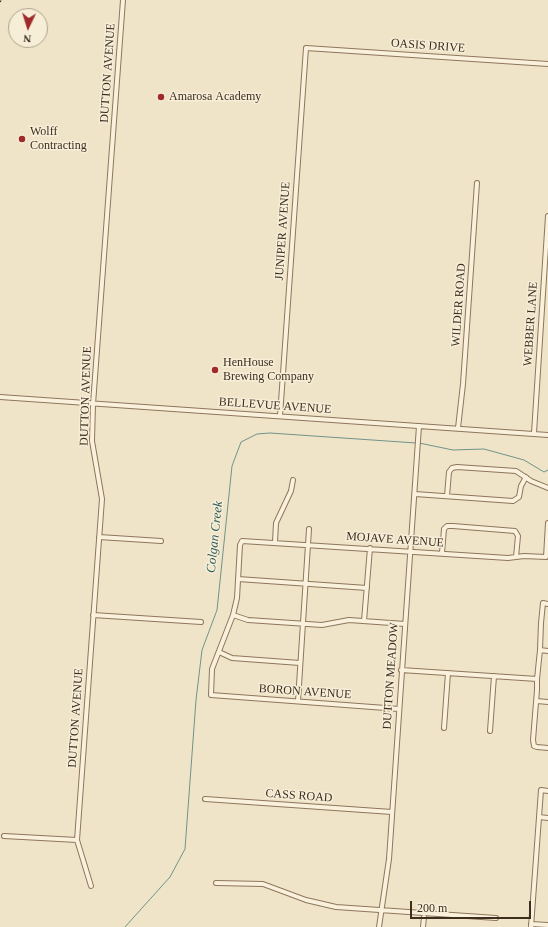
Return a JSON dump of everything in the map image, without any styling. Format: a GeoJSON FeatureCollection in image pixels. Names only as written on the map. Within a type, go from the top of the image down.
{"type":"FeatureCollection","features":[{"type":"Feature","properties":{"kind":"street","name":"DUTTON AVENUE"},"geometry":{"type":"LineString","coordinates":[[91,886],[77,840],[102,499],[92,441],[93,404],[123,0]]}},
{"type":"Feature","properties":{"kind":"street","name":"OASIS DRIVE"},"geometry":{"type":"LineString","coordinates":[[306,48],[548,64]]}},
{"type":"Feature","properties":{"kind":"street","name":"JUNIPER AVENUE"},"geometry":{"type":"LineString","coordinates":[[280,416],[306,48]]}},
{"type":"Feature","properties":{"kind":"street","name":"WILDER ROAD"},"geometry":{"type":"LineString","coordinates":[[458,428],[463,384],[477,183]]}},
{"type":"Feature","properties":{"kind":"street","name":"WEBBER LANE"},"geometry":{"type":"LineString","coordinates":[[534,433],[548,216]]}},
{"type":"Feature","properties":{"kind":"street","name":"BELLEVUE AVENUE"},"geometry":{"type":"LineString","coordinates":[[0,397],[548,435]]}},
{"type":"Feature","properties":{"kind":"street","name":"DUTTON MEADOW"},"geometry":{"type":"LineString","coordinates":[[379,927],[387,876],[419,426]]}},
{"type":"Feature","properties":{"kind":"street"},"geometry":{"type":"LineString","coordinates":[[447,496],[449,472],[454,467],[511,470],[548,488]]}},
{"type":"Feature","properties":{"kind":"street"},"geometry":{"type":"LineString","coordinates":[[415,494],[513,501],[518,497],[521,486],[526,477]]}},
{"type":"Feature","properties":{"kind":"street"},"geometry":{"type":"LineString","coordinates":[[274,542],[276,522],[291,491],[293,480]]}},
{"type":"Feature","properties":{"kind":"street","name":"MOJAVE AVENUE"},"geometry":{"type":"LineString","coordinates":[[238,579],[240,545],[242,541],[508,558],[546,557],[548,523]]}},
{"type":"Feature","properties":{"kind":"street"},"geometry":{"type":"LineString","coordinates":[[442,553],[444,529],[447,526],[453,526],[515,531],[518,536],[516,557]]}},
{"type":"Feature","properties":{"kind":"street"},"geometry":{"type":"LineString","coordinates":[[298,701],[309,529]]}},
{"type":"Feature","properties":{"kind":"street"},"geometry":{"type":"LineString","coordinates":[[100,537],[161,541]]}},
{"type":"Feature","properties":{"kind":"street"},"geometry":{"type":"LineString","coordinates":[[364,621],[370,548]]}},
{"type":"Feature","properties":{"kind":"street"},"geometry":{"type":"LineString","coordinates":[[300,663],[232,658],[219,652],[233,615],[238,579],[367,588]]}},
{"type":"Feature","properties":{"kind":"street"},"geometry":{"type":"LineString","coordinates":[[546,603],[536,679],[537,701],[533,740],[534,746],[548,748]]}},
{"type":"Feature","properties":{"kind":"street"},"geometry":{"type":"LineString","coordinates":[[93,615],[201,622]]}},
{"type":"Feature","properties":{"kind":"street"},"geometry":{"type":"LineString","coordinates":[[233,615],[248,620],[322,625],[349,620],[405,624]]}},
{"type":"Feature","properties":{"kind":"street"},"geometry":{"type":"LineString","coordinates":[[540,650],[548,651]]}},
{"type":"Feature","properties":{"kind":"street","name":"BORON AVENUE"},"geometry":{"type":"LineString","coordinates":[[219,652],[212,669],[211,695],[399,709]]}},
{"type":"Feature","properties":{"kind":"street"},"geometry":{"type":"LineString","coordinates":[[402,670],[536,679]]}},
{"type":"Feature","properties":{"kind":"street"},"geometry":{"type":"LineString","coordinates":[[444,728],[448,673]]}},
{"type":"Feature","properties":{"kind":"street"},"geometry":{"type":"LineString","coordinates":[[490,731],[494,676]]}},
{"type":"Feature","properties":{"kind":"street"},"geometry":{"type":"LineString","coordinates":[[537,701],[548,702]]}},
{"type":"Feature","properties":{"kind":"street"},"geometry":{"type":"LineString","coordinates":[[548,790],[541,790],[531,925],[548,925]]}},
{"type":"Feature","properties":{"kind":"street","name":"CASS ROAD"},"geometry":{"type":"LineString","coordinates":[[205,799],[392,812]]}},
{"type":"Feature","properties":{"kind":"street"},"geometry":{"type":"LineString","coordinates":[[539,817],[548,818]]}},
{"type":"Feature","properties":{"kind":"street"},"geometry":{"type":"LineString","coordinates":[[4,836],[77,840]]}},
{"type":"Feature","properties":{"kind":"street"},"geometry":{"type":"LineString","coordinates":[[216,883],[263,884],[306,900],[336,908],[496,918]]}},
{"type":"Feature","properties":{"kind":"street"},"geometry":{"type":"LineString","coordinates":[[423,927],[424,917]]}},
{"type":"Feature","properties":{"kind":"waterway","name":"Colgan Creek"},"geometry":{"type":"LineString","coordinates":[[125,927],[170,877],[185,849],[196,700],[202,650],[217,610],[232,466],[241,442],[257,434],[270,433],[416,443]]}},
{"type":"Feature","properties":{"kind":"waterway","name":"Colgan Creek"},"geometry":{"type":"LineString","coordinates":[[419,443],[453,450],[484,449],[524,460],[544,472],[548,470]]}},
{"type":"Feature","properties":{"kind":"place","name":"Amarosa Academy"},"geometry":{"type":"Point","coordinates":[161,97]}},
{"type":"Feature","properties":{"kind":"place","name":"Wolff Contracting"},"geometry":{"type":"Point","coordinates":[22,139]}},
{"type":"Feature","properties":{"kind":"place","name":"HenHouse Brewing Company"},"geometry":{"type":"Point","coordinates":[215,370]}}]}
